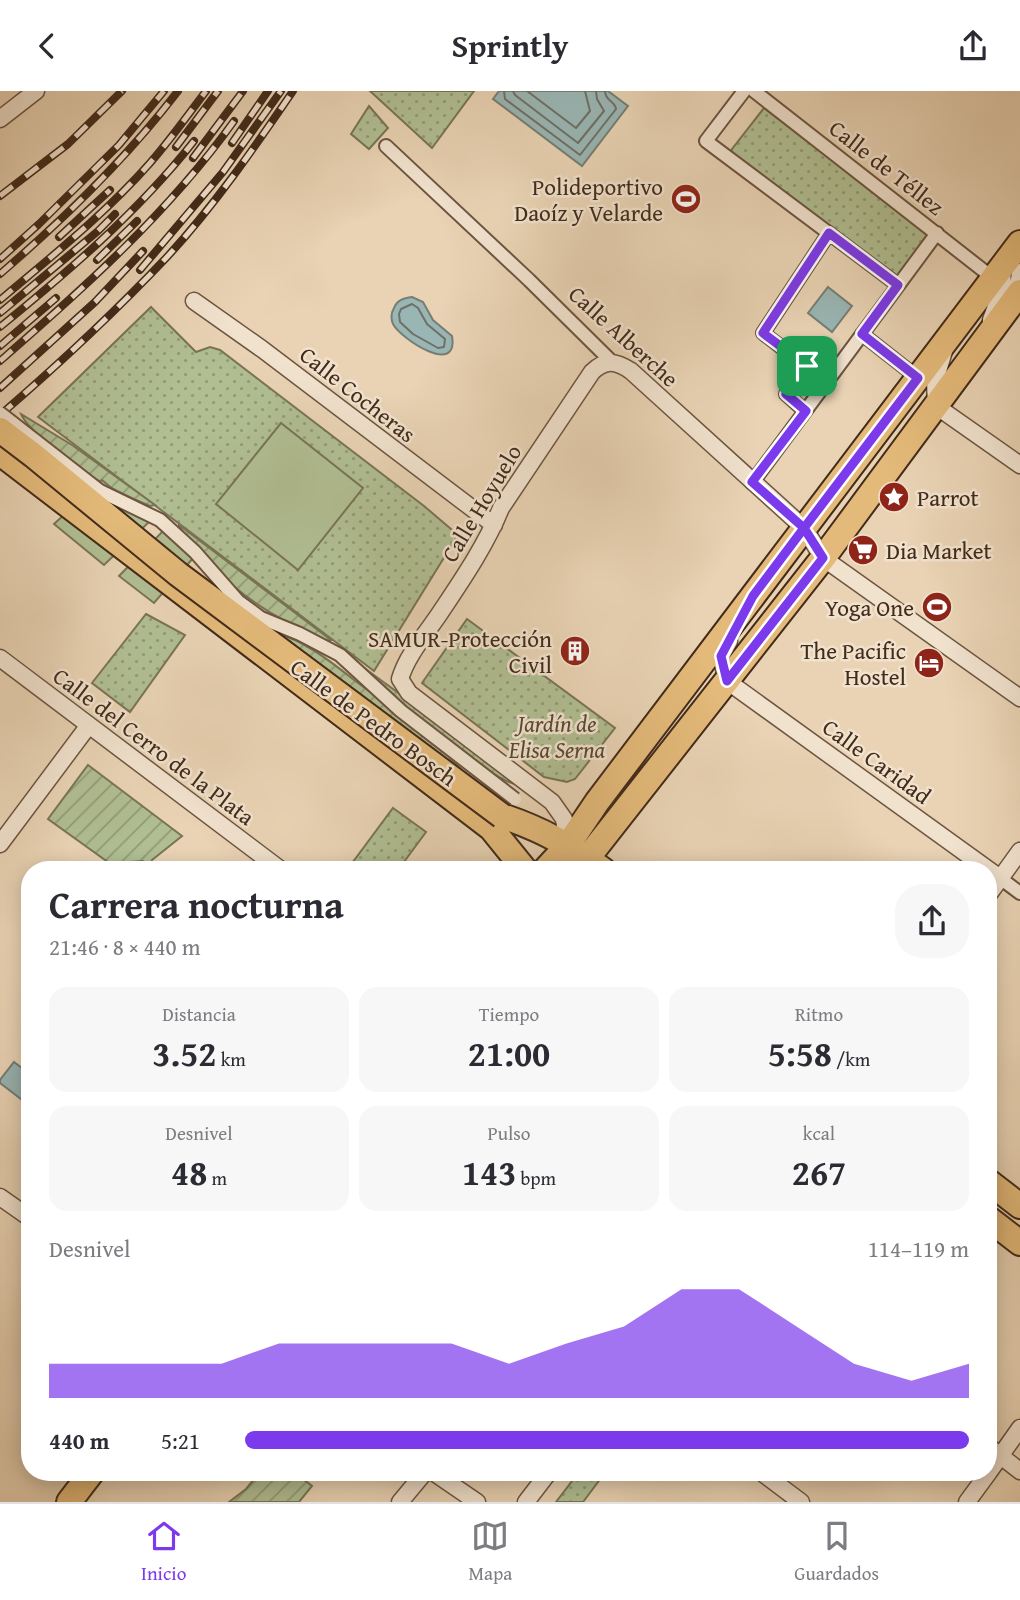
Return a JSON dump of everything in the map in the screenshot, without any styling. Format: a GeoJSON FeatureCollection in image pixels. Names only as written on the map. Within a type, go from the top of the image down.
{"type":"FeatureCollection","features":[{"type":"Feature","properties":{"kind":"main road"},"geometry":{"type":"LineString","coordinates":[[592,861],[983,342],[1012,284],[1020,243]]}},
{"type":"Feature","properties":{"kind":"main road"},"geometry":{"type":"LineString","coordinates":[[590,861],[597,801],[949,336],[1012,284]]}},
{"type":"Feature","properties":{"kind":"main road","name":"Calle de Pedro Bosch"},"geometry":{"type":"LineString","coordinates":[[0,430],[178,574],[503,814],[520,861]]}},
{"type":"Feature","properties":{"kind":"main road","name":"Calle de Pedro Bosch"},"geometry":{"type":"LineString","coordinates":[[0,453],[503,814],[538,829],[586,861]]}},
{"type":"Feature","properties":{"kind":"main road"},"geometry":{"type":"LineString","coordinates":[[519,861],[515,853],[516,840],[526,831],[538,829]]}},
{"type":"Feature","properties":{"kind":"main road"},"geometry":{"type":"LineString","coordinates":[[997,1188],[1020,1206]]}},
{"type":"Feature","properties":{"kind":"main road"},"geometry":{"type":"LineString","coordinates":[[997,1225],[1020,1243]]}},
{"type":"Feature","properties":{"kind":"main road"},"geometry":{"type":"LineString","coordinates":[[69,1502],[85,1481]]}},
{"type":"Feature","properties":{"kind":"street"},"geometry":{"type":"LineString","coordinates":[[0,119],[36,91]]}},
{"type":"Feature","properties":{"kind":"street"},"geometry":{"type":"LineString","coordinates":[[744,91],[706,141],[898,285]]}},
{"type":"Feature","properties":{"kind":"street","name":"Calle de Téllez"},"geometry":{"type":"LineString","coordinates":[[754,91],[937,233],[1012,284]]}},
{"type":"Feature","properties":{"kind":"street","name":"Calle Alberche"},"geometry":{"type":"LineString","coordinates":[[386,146],[611,361],[631,371],[804,528],[823,558]]}},
{"type":"Feature","properties":{"kind":"street"},"geometry":{"type":"LineString","coordinates":[[806,411],[786,394],[807,366],[763,333],[829,233]]}},
{"type":"Feature","properties":{"kind":"street"},"geometry":{"type":"LineString","coordinates":[[752,482],[937,233]]}},
{"type":"Feature","properties":{"kind":"street","name":"Calle Cocheras"},"geometry":{"type":"LineString","coordinates":[[194,301],[262,349],[494,525]]}},
{"type":"Feature","properties":{"kind":"street"},"geometry":{"type":"LineString","coordinates":[[862,334],[918,378]]}},
{"type":"Feature","properties":{"kind":"street"},"geometry":{"type":"LineString","coordinates":[[949,336],[935,381],[936,406],[1020,465]]}},
{"type":"Feature","properties":{"kind":"street","name":"Calle Hoyuelo"},"geometry":{"type":"LineString","coordinates":[[400,679],[404,666],[494,525],[501,508],[592,373],[599,365],[611,361]]}},
{"type":"Feature","properties":{"kind":"street","name":"Calle de Pedro Bosch"},"geometry":{"type":"LineString","coordinates":[[0,413],[100,491],[160,520],[195,552],[239,601],[261,618],[340,655],[401,711],[503,814]]}},
{"type":"Feature","properties":{"kind":"street"},"geometry":{"type":"LineString","coordinates":[[823,558],[1020,698]]}},
{"type":"Feature","properties":{"kind":"street"},"geometry":{"type":"LineString","coordinates":[[727,681],[721,656],[753,596]]}},
{"type":"Feature","properties":{"kind":"street","name":"Calle del Cerro de la Plata"},"geometry":{"type":"LineString","coordinates":[[0,658],[269,861]]}},
{"type":"Feature","properties":{"kind":"street","name":"Calle de Pedro Bosch"},"geometry":{"type":"LineString","coordinates":[[400,679],[408,693],[552,802],[588,861]]}},
{"type":"Feature","properties":{"kind":"street","name":"Calle Caridad"},"geometry":{"type":"LineString","coordinates":[[727,681],[976,861]]}},
{"type":"Feature","properties":{"kind":"street"},"geometry":{"type":"LineString","coordinates":[[0,844],[89,725]]}},
{"type":"Feature","properties":{"kind":"street"},"geometry":{"type":"LineString","coordinates":[[997,882],[1020,851]]}},
{"type":"Feature","properties":{"kind":"street"},"geometry":{"type":"LineString","coordinates":[[1000,878],[1020,893]]}},
{"type":"Feature","properties":{"kind":"street"},"geometry":{"type":"LineString","coordinates":[[0,1197],[21,1212]]}},
{"type":"Feature","properties":{"kind":"street"},"geometry":{"type":"LineString","coordinates":[[997,1449],[1020,1428]]}},
{"type":"Feature","properties":{"kind":"street"},"geometry":{"type":"LineString","coordinates":[[997,1453],[1020,1471]]}},
{"type":"Feature","properties":{"kind":"street"},"geometry":{"type":"LineString","coordinates":[[400,1502],[418,1481]]}},
{"type":"Feature","properties":{"kind":"street"},"geometry":{"type":"LineString","coordinates":[[446,1481],[477,1502]]}},
{"type":"Feature","properties":{"kind":"street"},"geometry":{"type":"LineString","coordinates":[[526,1502],[542,1481]]}},
{"type":"Feature","properties":{"kind":"street"},"geometry":{"type":"LineString","coordinates":[[773,1481],[801,1502]]}},
{"type":"Feature","properties":{"kind":"street"},"geometry":{"type":"LineString","coordinates":[[967,1502],[982,1481]]}},
{"type":"Feature","properties":{"kind":"green space"},"geometry":{"type":"Polygon","coordinates":[[[370,91],[474,91],[432,148],[370,91]]]}},
{"type":"Feature","properties":{"kind":"green space"},"geometry":{"type":"Polygon","coordinates":[[[369,106],[388,128],[369,149],[351,134],[369,106]]]}},
{"type":"Feature","properties":{"kind":"green space"},"geometry":{"type":"Polygon","coordinates":[[[764,108],[932,236],[892,289],[725,158],[764,108]]]}},
{"type":"Feature","properties":{"kind":"green space"},"geometry":{"type":"Polygon","coordinates":[[[151,307],[196,352],[210,347],[220,350],[458,535],[374,671],[38,417],[151,307]]]}},
{"type":"Feature","properties":{"kind":"green space"},"geometry":{"type":"Polygon","coordinates":[[[21,414],[72,445],[155,505],[150,506],[120,492],[77,467],[50,447],[21,414]]]}},
{"type":"Feature","properties":{"kind":"green space"},"geometry":{"type":"Polygon","coordinates":[[[281,423],[363,488],[298,570],[216,504],[281,423]]]}},
{"type":"Feature","properties":{"kind":"green space"},"geometry":{"type":"Polygon","coordinates":[[[102,480],[150,521],[104,565],[54,524],[102,480]]]}},
{"type":"Feature","properties":{"kind":"green space"},"geometry":{"type":"Polygon","coordinates":[[[179,525],[331,640],[326,641],[296,627],[267,611],[240,591],[210,564],[179,525]]]}},
{"type":"Feature","properties":{"kind":"green space"},"geometry":{"type":"Polygon","coordinates":[[[163,531],[194,557],[154,603],[119,576],[163,531]]]}},
{"type":"Feature","properties":{"kind":"green space"},"geometry":{"type":"Polygon","coordinates":[[[146,614],[185,635],[130,712],[92,683],[146,614]]]}},
{"type":"Feature","properties":{"kind":"green space","name":"Jardín de Elisa Serna"},"geometry":{"type":"Polygon","coordinates":[[[467,619],[615,728],[575,779],[567,782],[544,777],[422,683],[467,619]]]}},
{"type":"Feature","properties":{"kind":"green space"},"geometry":{"type":"Polygon","coordinates":[[[261,629],[295,640],[331,662],[417,728],[447,755],[472,783],[261,629]]]}},
{"type":"Feature","properties":{"kind":"green space"},"geometry":{"type":"Polygon","coordinates":[[[356,662],[518,780],[519,785],[498,777],[447,741],[356,662]]]}},
{"type":"Feature","properties":{"kind":"green space"},"geometry":{"type":"Polygon","coordinates":[[[88,765],[182,836],[152,861],[106,861],[48,819],[88,765]]]}},
{"type":"Feature","properties":{"kind":"green space"},"geometry":{"type":"Polygon","coordinates":[[[393,808],[426,832],[405,861],[354,861],[393,808]]]}},
{"type":"Feature","properties":{"kind":"green space"},"geometry":{"type":"Polygon","coordinates":[[[253,1481],[306,1481],[312,1486],[299,1502],[229,1502],[253,1481]]]}},
{"type":"Feature","properties":{"kind":"green space"},"geometry":{"type":"Polygon","coordinates":[[[572,1481],[599,1481],[583,1502],[556,1502],[572,1481]]]}},
{"type":"Feature","properties":{"kind":"water"},"geometry":{"type":"Polygon","coordinates":[[[499,91],[608,91],[628,106],[582,166],[493,99],[499,91]]]}},
{"type":"Feature","properties":{"kind":"water"},"geometry":{"type":"Polygon","coordinates":[[[828,287],[852,306],[832,332],[808,313],[828,287]]]}},
{"type":"Feature","properties":{"kind":"water"},"geometry":{"type":"Polygon","coordinates":[[[412,297],[423,302],[433,320],[452,336],[452,348],[447,354],[428,351],[417,345],[393,324],[395,305],[412,297]]]}},
{"type":"Feature","properties":{"kind":"water"},"geometry":{"type":"Polygon","coordinates":[[[14,1062],[21,1067],[21,1099],[0,1083],[14,1062]]]}},
{"type":"Feature","properties":{"kind":"railway"},"geometry":{"type":"LineString","coordinates":[[0,196],[68,144],[122,91]]}},
{"type":"Feature","properties":{"kind":"railway"},"geometry":{"type":"LineString","coordinates":[[0,259],[119,145],[164,91]]}},
{"type":"Feature","properties":{"kind":"railway"},"geometry":{"type":"LineString","coordinates":[[0,274],[94,187],[178,91]]}},
{"type":"Feature","properties":{"kind":"railway"},"geometry":{"type":"LineString","coordinates":[[0,300],[78,234],[133,182],[206,91]]}},
{"type":"Feature","properties":{"kind":"railway"},"geometry":{"type":"LineString","coordinates":[[176,147],[218,91]]}},
{"type":"Feature","properties":{"kind":"railway"},"geometry":{"type":"LineString","coordinates":[[193,158],[243,91]]}},
{"type":"Feature","properties":{"kind":"railway"},"geometry":{"type":"LineString","coordinates":[[232,143],[268,91]]}},
{"type":"Feature","properties":{"kind":"railway"},"geometry":{"type":"LineString","coordinates":[[140,270],[223,172],[281,91]]}},
{"type":"Feature","properties":{"kind":"railway"},"geometry":{"type":"LineString","coordinates":[[0,415],[85,338],[167,257],[217,197],[293,91]]}},
{"type":"Feature","properties":{"kind":"railway"},"geometry":{"type":"LineString","coordinates":[[0,361],[124,248],[182,187],[234,121]]}},
{"type":"Feature","properties":{"kind":"railway"},"geometry":{"type":"LineString","coordinates":[[0,327],[52,284],[126,216],[194,141]]}},
{"type":"Feature","properties":{"kind":"railway"},"geometry":{"type":"LineString","coordinates":[[59,237],[110,190]]}},
{"type":"Feature","properties":{"kind":"railway"},"geometry":{"type":"LineString","coordinates":[[0,313],[115,214]]}},
{"type":"Feature","properties":{"kind":"railway"},"geometry":{"type":"LineString","coordinates":[[97,260],[137,221]]}},
{"type":"Feature","properties":{"kind":"railway"},"geometry":{"type":"LineString","coordinates":[[0,388],[95,302],[143,251]]}},
{"type":"Feature","properties":{"kind":"railway"},"geometry":{"type":"LineString","coordinates":[[0,346],[56,298]]}},
{"type":"Feature","properties":{"kind":"place","name":"Polideportivo Daoíz y Velarde"},"geometry":{"type":"Point","coordinates":[686,199]}},
{"type":"Feature","properties":{"kind":"place","name":"Parrot"},"geometry":{"type":"Point","coordinates":[894,497]}},
{"type":"Feature","properties":{"kind":"place","name":"Dia Market"},"geometry":{"type":"Point","coordinates":[863,550]}},
{"type":"Feature","properties":{"kind":"place","name":"Yoga One"},"geometry":{"type":"Point","coordinates":[937,607]}},
{"type":"Feature","properties":{"kind":"place","name":"SAMUR-Protección Civil"},"geometry":{"type":"Point","coordinates":[575,651]}},
{"type":"Feature","properties":{"kind":"place","name":"The Pacific Hostel"},"geometry":{"type":"Point","coordinates":[929,663]}},
{"type":"Feature","properties":{"kind":"route"},"geometry":{"type":"LineString","coordinates":[[807,366],[763,333],[829,233],[898,285],[862,334],[918,378],[804,528],[823,558],[727,681],[721,656],[753,596],[804,528],[752,482],[806,411],[786,394],[807,366]]}}]}
